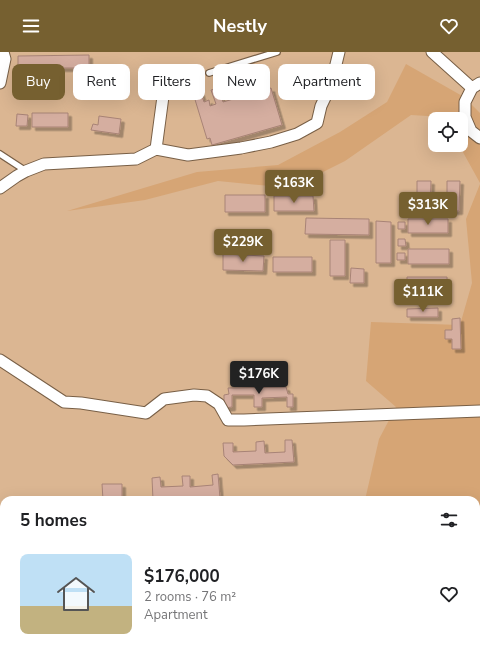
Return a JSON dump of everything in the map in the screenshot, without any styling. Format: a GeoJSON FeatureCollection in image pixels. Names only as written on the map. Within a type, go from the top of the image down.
{"type":"FeatureCollection","features":[{"type":"Feature","properties":{"kind":"street"},"geometry":{"type":"LineString","coordinates":[[0,83],[5,59],[3,52]]}},
{"type":"Feature","properties":{"kind":"street"},"geometry":{"type":"LineString","coordinates":[[0,188],[26,171],[44,164],[136,159],[156,148],[188,155],[241,148],[271,142],[297,134],[317,123],[321,106],[331,84],[339,52]]}},
{"type":"Feature","properties":{"kind":"street"},"geometry":{"type":"LineString","coordinates":[[436,53],[476,86],[465,102],[465,117],[471,131],[480,138]]}},
{"type":"Feature","properties":{"kind":"street"},"geometry":{"type":"LineString","coordinates":[[156,148],[163,100]]}},
{"type":"Feature","properties":{"kind":"street"},"geometry":{"type":"LineString","coordinates":[[0,360],[64,402],[81,403],[146,413],[164,399],[194,395],[207,396],[219,404],[228,420],[480,412]]}},
{"type":"Feature","properties":{"kind":"lane"},"geometry":{"type":"LineString","coordinates":[[209,73],[277,52]]}},
{"type":"Feature","properties":{"kind":"lane"},"geometry":{"type":"LineString","coordinates":[[0,154],[26,171]]}},
{"type":"Feature","properties":{"kind":"shaded area"},"geometry":{"type":"Polygon","coordinates":[[[0,52],[480,52],[480,496],[0,496],[0,52]]]}},
{"type":"Feature","properties":{"kind":"shaded area"},"geometry":{"type":"Polygon","coordinates":[[[406,64],[464,97],[480,113],[480,183],[463,152],[468,152],[468,112],[428,112],[428,116],[411,115],[345,161],[291,188],[218,181],[145,200],[67,211],[197,172],[278,165],[340,132],[387,102],[406,64]]]}},
{"type":"Feature","properties":{"kind":"shaded area"},"geometry":{"type":"Polygon","coordinates":[[[480,184],[480,496],[366,496],[379,439],[396,407],[366,381],[371,322],[460,325],[472,283],[466,219],[480,184]]]}},
{"type":"Feature","properties":{"kind":"building"},"geometry":{"type":"Polygon","coordinates":[[[89,55],[89,64],[73,64],[73,68],[65,68],[65,64],[18,64],[18,56],[89,55]]]}},
{"type":"Feature","properties":{"kind":"building"},"geometry":{"type":"Polygon","coordinates":[[[271,88],[282,125],[212,145],[210,138],[207,139],[195,100],[203,100],[204,102],[209,100],[210,106],[216,104],[215,100],[222,100],[223,102],[230,100],[270,100],[271,88]]]}},
{"type":"Feature","properties":{"kind":"building"},"geometry":{"type":"Polygon","coordinates":[[[32,113],[68,113],[68,127],[32,127],[32,113]]]}},
{"type":"Feature","properties":{"kind":"building"},"geometry":{"type":"Polygon","coordinates":[[[17,114],[28,115],[27,126],[16,126],[17,114]]]}},
{"type":"Feature","properties":{"kind":"building"},"geometry":{"type":"Polygon","coordinates":[[[99,116],[121,119],[119,134],[91,130],[93,124],[98,125],[99,116]]]}},
{"type":"Feature","properties":{"kind":"building"},"geometry":{"type":"Polygon","coordinates":[[[417,181],[431,181],[430,214],[417,213],[417,181]]]}},
{"type":"Feature","properties":{"kind":"building"},"geometry":{"type":"Polygon","coordinates":[[[447,181],[460,181],[459,211],[447,211],[447,181]]]}},
{"type":"Feature","properties":{"kind":"building"},"geometry":{"type":"Polygon","coordinates":[[[225,195],[265,195],[265,212],[225,212],[225,195]]]}},
{"type":"Feature","properties":{"kind":"building"},"geometry":{"type":"Polygon","coordinates":[[[274,196],[313,196],[314,211],[274,211],[274,196]]]}},
{"type":"Feature","properties":{"kind":"building"},"geometry":{"type":"Polygon","coordinates":[[[306,218],[369,219],[369,235],[305,234],[306,218]]]}},
{"type":"Feature","properties":{"kind":"building"},"geometry":{"type":"Polygon","coordinates":[[[408,219],[448,219],[448,233],[408,233],[408,219]]]}},
{"type":"Feature","properties":{"kind":"building"},"geometry":{"type":"Polygon","coordinates":[[[376,221],[391,222],[391,263],[376,263],[376,221]]]}},
{"type":"Feature","properties":{"kind":"building"},"geometry":{"type":"Polygon","coordinates":[[[398,222],[405,222],[405,229],[398,229],[398,222]]]}},
{"type":"Feature","properties":{"kind":"building"},"geometry":{"type":"Polygon","coordinates":[[[398,239],[405,239],[406,246],[398,246],[398,239]]]}},
{"type":"Feature","properties":{"kind":"building"},"geometry":{"type":"Polygon","coordinates":[[[330,240],[345,240],[345,276],[330,276],[330,240]]]}},
{"type":"Feature","properties":{"kind":"building"},"geometry":{"type":"Polygon","coordinates":[[[408,249],[449,249],[449,264],[408,264],[408,249]]]}},
{"type":"Feature","properties":{"kind":"building"},"geometry":{"type":"Polygon","coordinates":[[[397,253],[405,253],[405,260],[397,260],[397,253]]]}},
{"type":"Feature","properties":{"kind":"building"},"geometry":{"type":"Polygon","coordinates":[[[223,254],[264,256],[263,271],[223,270],[223,254]]]}},
{"type":"Feature","properties":{"kind":"building"},"geometry":{"type":"Polygon","coordinates":[[[273,257],[312,257],[312,272],[273,272],[273,257]]]}},
{"type":"Feature","properties":{"kind":"building"},"geometry":{"type":"Polygon","coordinates":[[[351,268],[364,269],[364,283],[350,283],[351,268]]]}},
{"type":"Feature","properties":{"kind":"building"},"geometry":{"type":"Polygon","coordinates":[[[407,277],[447,277],[447,291],[407,290],[407,277]]]}},
{"type":"Feature","properties":{"kind":"building"},"geometry":{"type":"Polygon","coordinates":[[[438,308],[438,317],[407,317],[407,309],[438,308]]]}},
{"type":"Feature","properties":{"kind":"building"},"geometry":{"type":"Polygon","coordinates":[[[460,318],[461,349],[452,349],[452,339],[445,339],[445,330],[452,330],[452,319],[460,318]]]}},
{"type":"Feature","properties":{"kind":"building"},"geometry":{"type":"Polygon","coordinates":[[[286,387],[288,394],[293,394],[293,407],[287,407],[287,397],[262,398],[262,407],[254,407],[254,395],[232,395],[232,407],[224,408],[224,395],[229,394],[228,388],[286,387]]]}},
{"type":"Feature","properties":{"kind":"building"},"geometry":{"type":"Polygon","coordinates":[[[285,440],[292,440],[294,462],[233,465],[224,456],[223,443],[233,443],[233,452],[256,451],[256,442],[264,441],[265,453],[285,452],[285,440]]]}},
{"type":"Feature","properties":{"kind":"building"},"geometry":{"type":"Polygon","coordinates":[[[218,474],[220,496],[153,496],[152,478],[160,477],[161,487],[183,486],[182,476],[190,476],[190,487],[213,485],[212,475],[218,474]]]}},
{"type":"Feature","properties":{"kind":"building"},"geometry":{"type":"Polygon","coordinates":[[[102,484],[122,484],[122,496],[103,496],[102,484]]]}}]}
